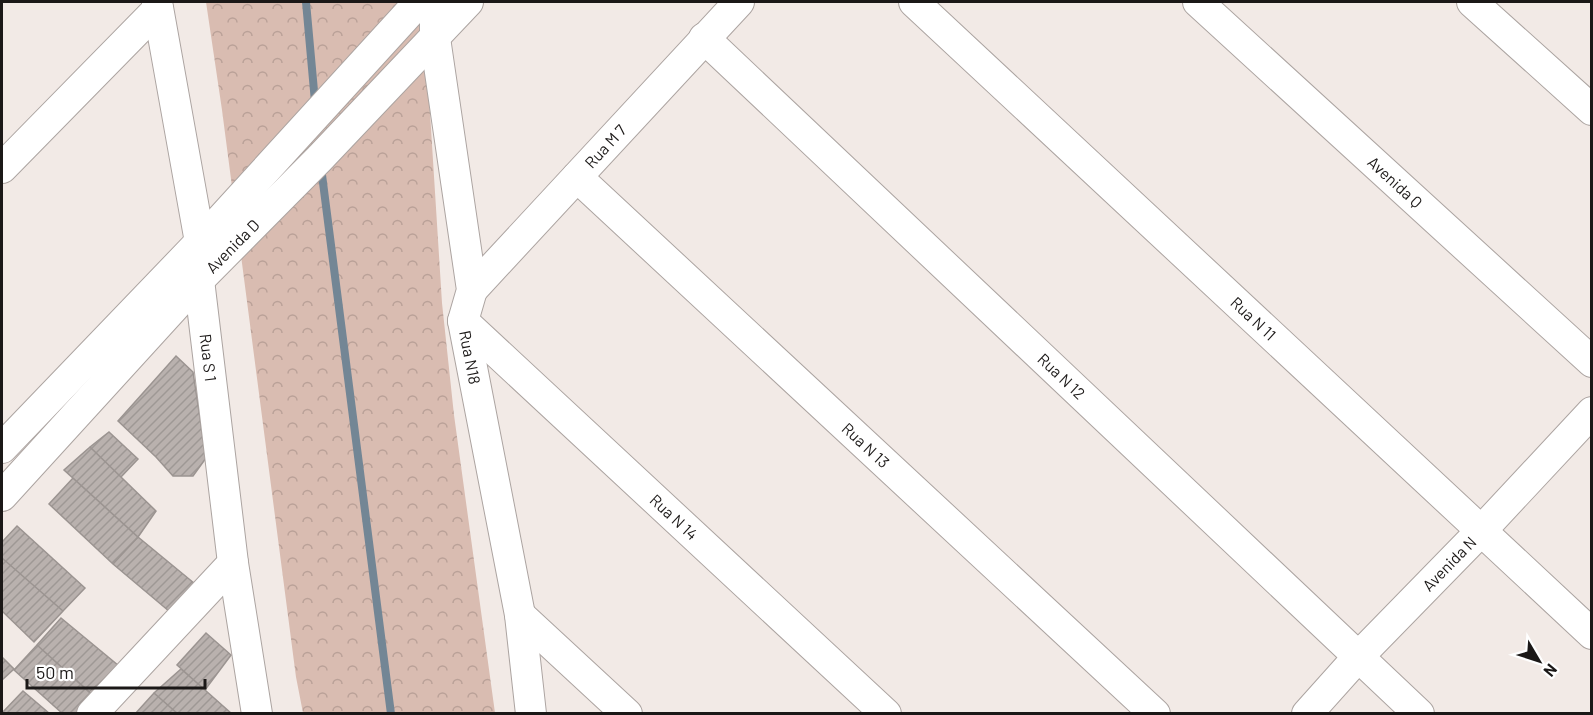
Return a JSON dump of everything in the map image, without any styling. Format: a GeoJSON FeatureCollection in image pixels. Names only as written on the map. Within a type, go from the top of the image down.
{"type":"FeatureCollection","features":[{"type":"Feature","properties":{"kind":"street","name":"Avenida D"},"geometry":{"type":"LineString","coordinates":[[8,429],[200,242],[419,2]]}},
{"type":"Feature","properties":{"kind":"street","name":"Rua N18"},"geometry":{"type":"LineString","coordinates":[[435,2],[435,38],[472,290],[463,321],[520,615],[531,714]]}},
{"type":"Feature","properties":{"kind":"street","name":"Avenida D"},"geometry":{"type":"LineString","coordinates":[[2,495],[199,280],[468,2]]}},
{"type":"Feature","properties":{"kind":"street","name":"Rua M 7"},"geometry":{"type":"LineString","coordinates":[[472,290],[739,2]]}},
{"type":"Feature","properties":{"kind":"street","name":"Rua N 11"},"geometry":{"type":"LineString","coordinates":[[914,2],[1592,634]]}},
{"type":"Feature","properties":{"kind":"street","name":"Avenida Q"},"geometry":{"type":"LineString","coordinates":[[1198,2],[1592,362]]}},
{"type":"Feature","properties":{"kind":"street"},"geometry":{"type":"LineString","coordinates":[[1472,2],[1592,110]]}},
{"type":"Feature","properties":{"kind":"street"},"geometry":{"type":"LineString","coordinates":[[2,168],[157,5]]}},
{"type":"Feature","properties":{"kind":"street","name":"Rua S 1"},"geometry":{"type":"LineString","coordinates":[[157,5],[200,242],[199,280],[233,563],[257,714]]}},
{"type":"Feature","properties":{"kind":"street","name":"Rua N 12"},"geometry":{"type":"LineString","coordinates":[[704,38],[1419,714]]}},
{"type":"Feature","properties":{"kind":"street","name":"Rua N 13"},"geometry":{"type":"LineString","coordinates":[[577,177],[1155,714]]}},
{"type":"Feature","properties":{"kind":"street","name":"Rua N 14"},"geometry":{"type":"LineString","coordinates":[[463,321],[886,714]]}},
{"type":"Feature","properties":{"kind":"street","name":"Avenida N"},"geometry":{"type":"LineString","coordinates":[[1307,714],[1358,657],[1481,531],[1592,412]]}},
{"type":"Feature","properties":{"kind":"street"},"geometry":{"type":"LineString","coordinates":[[8,429],[41,453]]}},
{"type":"Feature","properties":{"kind":"street"},"geometry":{"type":"LineString","coordinates":[[92,714],[233,563]]}},
{"type":"Feature","properties":{"kind":"street"},"geometry":{"type":"LineString","coordinates":[[520,615],[627,714]]}},
{"type":"Feature","properties":{"kind":"green space"},"geometry":{"type":"Polygon","coordinates":[[[206,2],[423,2],[442,303],[454,415],[495,713],[303,713],[296,677],[206,2]]]}},
{"type":"Feature","properties":{"kind":"building"},"geometry":{"type":"Polygon","coordinates":[[[176,356],[193,372],[206,458],[193,476],[173,476],[118,421],[176,356]]]}},
{"type":"Feature","properties":{"kind":"building"},"geometry":{"type":"Polygon","coordinates":[[[109,432],[138,459],[121,477],[90,447],[109,432]]]}},
{"type":"Feature","properties":{"kind":"building"},"geometry":{"type":"Polygon","coordinates":[[[90,447],[156,511],[138,537],[64,470],[90,447]]]}},
{"type":"Feature","properties":{"kind":"building"},"geometry":{"type":"Polygon","coordinates":[[[73,478],[138,537],[113,564],[49,504],[73,478]]]}},
{"type":"Feature","properties":{"kind":"building"},"geometry":{"type":"Polygon","coordinates":[[[17,526],[85,588],[63,611],[2,558],[2,542],[17,526]]]}},
{"type":"Feature","properties":{"kind":"building"},"geometry":{"type":"Polygon","coordinates":[[[138,537],[200,588],[176,617],[113,564],[138,537]]]}},
{"type":"Feature","properties":{"kind":"building"},"geometry":{"type":"Polygon","coordinates":[[[2,558],[63,611],[34,642],[2,611],[2,558]]]}},
{"type":"Feature","properties":{"kind":"building"},"geometry":{"type":"Polygon","coordinates":[[[61,618],[119,666],[89,692],[37,645],[61,618]]]}},
{"type":"Feature","properties":{"kind":"building"},"geometry":{"type":"Polygon","coordinates":[[[206,633],[231,655],[205,690],[177,665],[206,633]]]}},
{"type":"Feature","properties":{"kind":"building"},"geometry":{"type":"Polygon","coordinates":[[[37,645],[93,695],[76,714],[63,714],[14,670],[37,645]]]}},
{"type":"Feature","properties":{"kind":"building"},"geometry":{"type":"Polygon","coordinates":[[[2,657],[14,669],[2,680],[2,657]]]}},
{"type":"Feature","properties":{"kind":"building"},"geometry":{"type":"Polygon","coordinates":[[[181,669],[232,714],[178,714],[154,693],[181,669]]]}},
{"type":"Feature","properties":{"kind":"building"},"geometry":{"type":"Polygon","coordinates":[[[23,691],[50,714],[4,714],[3,712],[23,691]]]}},
{"type":"Feature","properties":{"kind":"building"},"geometry":{"type":"Polygon","coordinates":[[[154,693],[178,714],[135,714],[154,693]]]}},
{"type":"Feature","properties":{"kind":"waterway"},"geometry":{"type":"LineString","coordinates":[[306,2],[315,102]]}},
{"type":"Feature","properties":{"kind":"waterway"},"geometry":{"type":"LineString","coordinates":[[321,167],[391,714]]}}]}
